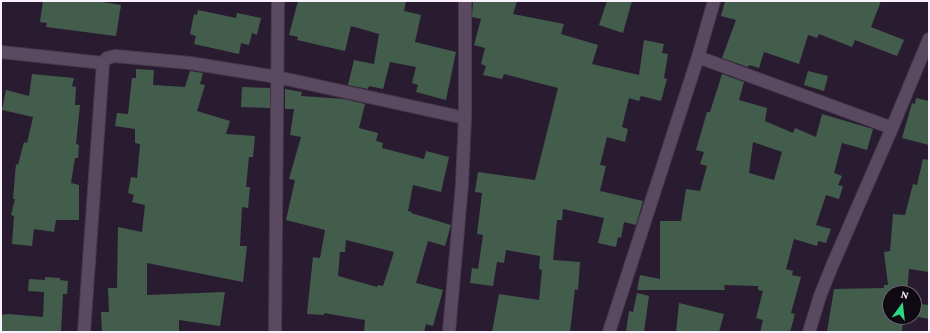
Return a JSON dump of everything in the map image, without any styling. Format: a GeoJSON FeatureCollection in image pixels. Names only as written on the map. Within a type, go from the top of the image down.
{"type":"FeatureCollection","features":[{"type":"Feature","properties":{"kind":"street"},"geometry":{"type":"LineString","coordinates":[[275,332],[278,1]]}},
{"type":"Feature","properties":{"kind":"street"},"geometry":{"type":"LineString","coordinates":[[449,332],[462,184],[465,118],[465,1]]}},
{"type":"Feature","properties":{"kind":"street"},"geometry":{"type":"LineString","coordinates":[[609,332],[698,57],[714,1]]}},
{"type":"Feature","properties":{"kind":"street"},"geometry":{"type":"LineString","coordinates":[[809,332],[820,296],[832,266],[929,39]]}},
{"type":"Feature","properties":{"kind":"street"},"geometry":{"type":"LineString","coordinates":[[1,52],[103,63]]}},
{"type":"Feature","properties":{"kind":"street"},"geometry":{"type":"LineString","coordinates":[[84,332],[103,63],[107,58],[115,56],[190,63],[277,77],[465,118]]}},
{"type":"Feature","properties":{"kind":"street"},"geometry":{"type":"LineString","coordinates":[[698,57],[892,128]]}},
{"type":"Feature","properties":{"kind":"building"},"geometry":{"type":"Polygon","coordinates":[[[43,1],[96,1],[121,5],[116,36],[46,27],[47,23],[40,22],[43,1]]]}},
{"type":"Feature","properties":{"kind":"building"},"geometry":{"type":"Polygon","coordinates":[[[298,1],[406,1],[404,11],[421,15],[415,42],[456,52],[446,100],[416,92],[418,85],[412,83],[416,67],[390,62],[383,89],[369,86],[368,89],[348,85],[354,60],[374,64],[379,34],[351,26],[345,51],[297,40],[298,37],[289,35],[298,1]]]}},
{"type":"Feature","properties":{"kind":"building"},"geometry":{"type":"Polygon","coordinates":[[[473,1],[517,1],[513,14],[564,24],[561,34],[598,45],[592,64],[639,75],[644,40],[664,44],[662,53],[668,54],[664,78],[667,79],[661,101],[641,96],[639,101],[629,98],[622,127],[628,129],[625,142],[607,137],[600,165],[606,166],[600,191],[643,201],[636,225],[624,222],[621,238],[618,237],[616,247],[598,243],[604,218],[563,209],[562,220],[557,220],[553,260],[580,262],[578,290],[575,289],[570,332],[492,332],[499,294],[539,300],[542,270],[539,269],[540,256],[506,250],[504,263],[497,262],[493,286],[470,283],[472,268],[478,269],[483,235],[477,234],[482,193],[475,192],[478,172],[535,180],[558,88],[504,74],[502,79],[483,75],[486,66],[481,64],[485,48],[474,45],[481,19],[472,17],[473,1]]]}},
{"type":"Feature","properties":{"kind":"building"},"geometry":{"type":"Polygon","coordinates":[[[607,1],[632,1],[623,33],[599,25],[607,1]]]}},
{"type":"Feature","properties":{"kind":"building"},"geometry":{"type":"Polygon","coordinates":[[[725,1],[881,1],[871,27],[904,40],[897,56],[855,40],[852,47],[819,34],[817,38],[808,35],[799,64],[764,52],[759,68],[749,65],[748,67],[722,58],[736,20],[721,16],[725,1]]]}},
{"type":"Feature","properties":{"kind":"building"},"geometry":{"type":"Polygon","coordinates":[[[198,10],[236,18],[237,13],[261,18],[257,35],[252,33],[249,45],[241,43],[239,54],[194,44],[196,36],[190,34],[194,14],[197,15],[198,10]]]}},
{"type":"Feature","properties":{"kind":"building"},"geometry":{"type":"Polygon","coordinates":[[[136,69],[154,70],[153,85],[185,87],[190,71],[203,73],[200,84],[205,85],[197,111],[230,121],[226,134],[255,136],[253,157],[249,157],[246,187],[250,187],[248,208],[242,207],[240,246],[247,246],[243,282],[147,263],[147,295],[225,292],[220,326],[179,320],[179,332],[102,332],[101,312],[109,312],[108,288],[117,288],[118,227],[142,232],[145,205],[132,202],[134,195],[128,193],[131,177],[137,178],[140,144],[135,143],[135,129],[115,126],[117,113],[128,114],[132,78],[136,78],[136,69]]]}},
{"type":"Feature","properties":{"kind":"building"},"geometry":{"type":"Polygon","coordinates":[[[808,71],[828,76],[824,91],[804,85],[808,71]]]}},
{"type":"Feature","properties":{"kind":"building"},"geometry":{"type":"Polygon","coordinates":[[[32,74],[74,78],[72,86],[76,87],[75,105],[80,105],[76,144],[79,145],[78,158],[75,158],[71,183],[79,185],[79,220],[56,220],[54,232],[34,229],[32,246],[12,244],[14,216],[11,215],[15,199],[13,199],[16,164],[18,165],[24,142],[27,143],[33,117],[2,110],[6,90],[29,96],[32,74]]]}},
{"type":"Feature","properties":{"kind":"building"},"geometry":{"type":"Polygon","coordinates":[[[722,74],[744,82],[739,100],[767,108],[765,121],[793,133],[795,128],[816,137],[822,114],[873,129],[867,150],[842,143],[834,173],[842,176],[838,185],[843,186],[839,199],[826,195],[816,225],[831,229],[826,243],[818,241],[817,246],[794,239],[786,269],[793,271],[792,275],[801,277],[791,313],[795,314],[790,332],[760,332],[763,320],[756,318],[763,291],[758,290],[758,286],[724,285],[725,290],[637,290],[640,275],[660,279],[660,221],[681,221],[686,189],[700,191],[707,166],[700,164],[704,152],[696,150],[707,112],[710,112],[722,74]],[[753,142],[749,173],[774,180],[782,152],[753,142]]]}},
{"type":"Feature","properties":{"kind":"building"},"geometry":{"type":"Polygon","coordinates":[[[242,87],[270,88],[270,108],[241,107],[242,87]]]}},
{"type":"Feature","properties":{"kind":"building"},"geometry":{"type":"Polygon","coordinates":[[[285,89],[302,92],[301,96],[344,99],[365,104],[359,128],[378,133],[376,141],[383,143],[382,148],[424,159],[426,151],[449,157],[441,192],[413,185],[408,211],[451,225],[445,246],[428,241],[416,283],[443,290],[433,326],[426,324],[424,332],[364,332],[365,320],[324,313],[324,315],[307,314],[313,257],[320,258],[325,230],[286,220],[295,180],[289,179],[301,137],[290,135],[294,109],[285,109],[285,89]],[[346,240],[345,252],[340,252],[338,276],[377,287],[378,285],[383,286],[394,252],[346,240]]]}},
{"type":"Feature","properties":{"kind":"building"},"geometry":{"type":"Polygon","coordinates":[[[916,98],[929,101],[929,145],[902,138],[912,103],[915,104],[916,98]]]}},
{"type":"Feature","properties":{"kind":"building"},"geometry":{"type":"Polygon","coordinates":[[[923,159],[929,160],[929,272],[909,269],[908,285],[888,285],[884,252],[890,251],[893,214],[905,215],[913,184],[917,185],[923,159]]]}},
{"type":"Feature","properties":{"kind":"building"},"geometry":{"type":"Polygon","coordinates":[[[45,277],[60,278],[60,280],[68,281],[67,294],[63,294],[61,332],[1,332],[1,315],[8,314],[43,317],[44,292],[28,291],[29,279],[45,280],[45,277]]]}},
{"type":"Feature","properties":{"kind":"building"},"geometry":{"type":"Polygon","coordinates":[[[882,288],[882,325],[902,325],[902,332],[827,332],[834,289],[882,288]]]}},
{"type":"Feature","properties":{"kind":"building"},"geometry":{"type":"Polygon","coordinates":[[[637,293],[649,296],[644,332],[626,332],[629,311],[633,312],[637,293]]]}},
{"type":"Feature","properties":{"kind":"building"},"geometry":{"type":"Polygon","coordinates":[[[679,303],[724,314],[719,332],[676,332],[679,303]]]}},
{"type":"Feature","properties":{"kind":"building"},"geometry":{"type":"Polygon","coordinates":[[[922,304],[929,305],[929,319],[922,318],[922,304]]]}}]}
